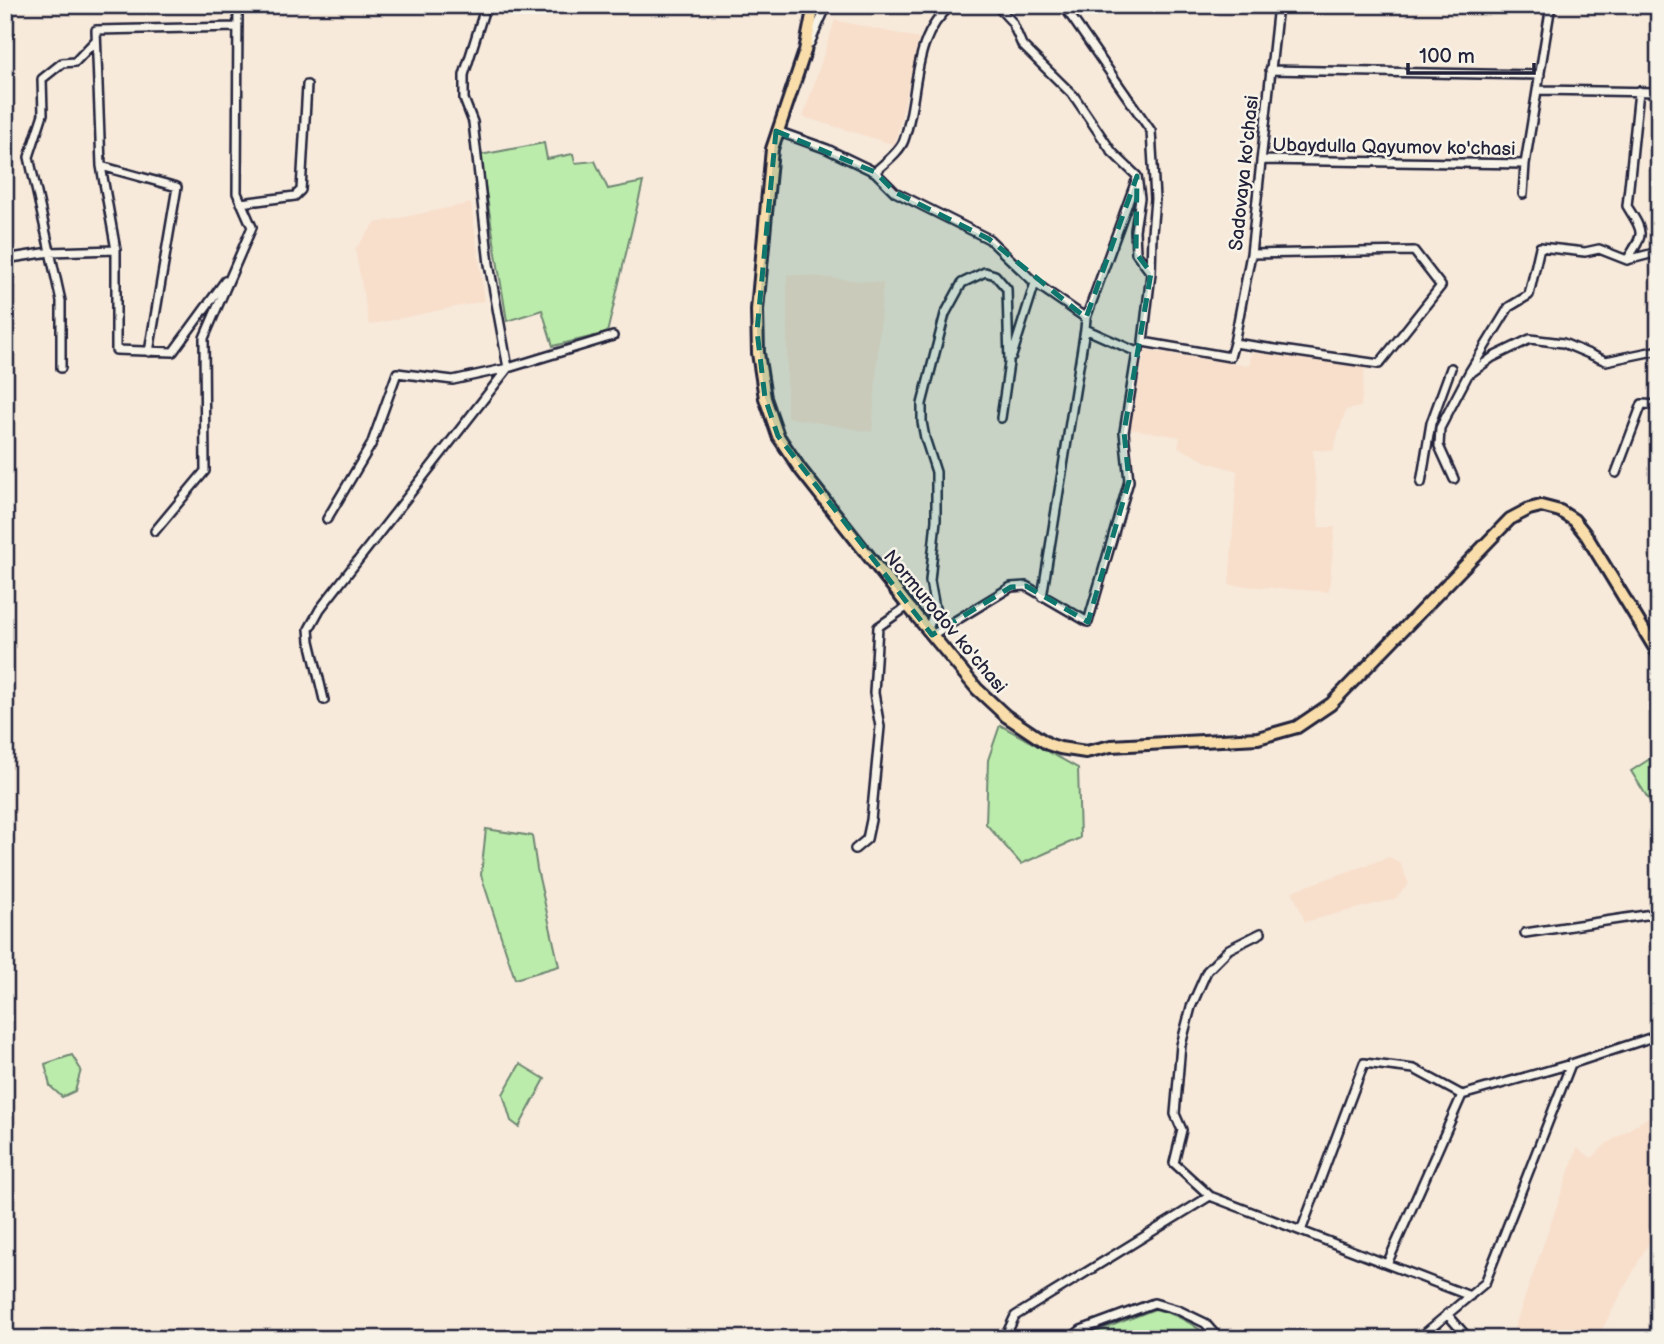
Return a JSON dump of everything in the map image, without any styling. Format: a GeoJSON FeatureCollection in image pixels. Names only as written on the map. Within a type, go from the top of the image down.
{"type":"FeatureCollection","features":[{"type":"Feature","properties":{"kind":"main road","name":"Normurodov ko'chasi"},"geometry":{"type":"LineString","coordinates":[[814,5],[801,62],[772,149],[757,310],[761,376],[770,417],[788,453],[930,633],[997,709],[1037,738],[1060,748],[1086,752],[1111,747],[1234,741],[1272,735],[1297,727],[1331,705],[1503,526],[1519,513],[1541,506],[1560,511],[1581,527],[1659,655]]}},
{"type":"Feature","properties":{"kind":"street"},"geometry":{"type":"LineString","coordinates":[[155,531],[205,471],[204,338],[253,227],[237,193],[238,5]]}},
{"type":"Feature","properties":{"kind":"street"},"geometry":{"type":"LineString","coordinates":[[324,700],[309,628],[320,609],[508,368],[488,264],[473,122],[464,99],[464,75],[486,5]]}},
{"type":"Feature","properties":{"kind":"street"},"geometry":{"type":"LineString","coordinates":[[801,62],[827,5]]}},
{"type":"Feature","properties":{"kind":"street"},"geometry":{"type":"LineString","coordinates":[[875,172],[904,142],[923,43],[943,12],[952,5]]}},
{"type":"Feature","properties":{"kind":"street"},"geometry":{"type":"LineString","coordinates":[[996,5],[1012,22],[1022,45],[1074,96],[1112,152],[1137,176],[1140,198],[1135,230],[1136,253],[1152,273]]}},
{"type":"Feature","properties":{"kind":"street"},"geometry":{"type":"LineString","coordinates":[[930,633],[1011,587],[1026,586],[1088,622],[1129,481],[1124,432],[1137,352],[1143,342],[1152,273],[1155,199],[1151,131],[1068,12],[1072,5]]}},
{"type":"Feature","properties":{"kind":"street","name":"Sadovaya ko'chasi"},"geometry":{"type":"LineString","coordinates":[[1234,343],[1251,254],[1278,5]]}},
{"type":"Feature","properties":{"kind":"street"},"geometry":{"type":"LineString","coordinates":[[1523,194],[1525,164],[1551,5]]}},
{"type":"Feature","properties":{"kind":"street"},"geometry":{"type":"LineString","coordinates":[[233,270],[173,352],[116,350],[116,250],[101,166],[96,30],[238,27]]}},
{"type":"Feature","properties":{"kind":"street"},"geometry":{"type":"LineString","coordinates":[[61,368],[61,301],[29,157],[43,114],[42,79],[62,62],[75,62],[96,40]]}},
{"type":"Feature","properties":{"kind":"street"},"geometry":{"type":"LineString","coordinates":[[1270,71],[1540,75]]}},
{"type":"Feature","properties":{"kind":"street"},"geometry":{"type":"LineString","coordinates":[[241,203],[295,196],[301,190],[307,85]]}},
{"type":"Feature","properties":{"kind":"street"},"geometry":{"type":"LineString","coordinates":[[1539,90],[1659,92]]}},
{"type":"Feature","properties":{"kind":"street"},"geometry":{"type":"LineString","coordinates":[[1626,260],[1640,238],[1639,223],[1627,206],[1639,92]]}},
{"type":"Feature","properties":{"kind":"street"},"geometry":{"type":"LineString","coordinates":[[776,131],[827,149],[875,172],[895,192],[989,239],[1035,283],[1086,318]]}},
{"type":"Feature","properties":{"kind":"street","name":"Ubaydulla Qayumov ko'chasi"},"geometry":{"type":"LineString","coordinates":[[1261,160],[1525,164]]}},
{"type":"Feature","properties":{"kind":"street"},"geometry":{"type":"LineString","coordinates":[[101,166],[177,187],[149,352]]}},
{"type":"Feature","properties":{"kind":"street"},"geometry":{"type":"LineString","coordinates":[[1042,597],[1086,318],[1137,176]]}},
{"type":"Feature","properties":{"kind":"street"},"geometry":{"type":"LineString","coordinates":[[1454,479],[1439,446],[1440,428],[1467,375],[1509,306],[1529,295],[1540,247],[1585,252],[1599,249],[1626,260],[1654,253],[1659,248]]}},
{"type":"Feature","properties":{"kind":"street"},"geometry":{"type":"LineString","coordinates":[[5,259],[50,252],[116,250]]}},
{"type":"Feature","properties":{"kind":"street"},"geometry":{"type":"LineString","coordinates":[[1143,342],[1230,357],[1234,343],[1379,364],[1441,286],[1414,251],[1251,254]]}},
{"type":"Feature","properties":{"kind":"street"},"geometry":{"type":"LineString","coordinates":[[930,633],[935,608],[930,581],[936,520],[936,472],[925,438],[922,404],[946,314],[962,283],[985,272],[995,275],[1007,289],[1009,363]]}},
{"type":"Feature","properties":{"kind":"street"},"geometry":{"type":"LineString","coordinates":[[1001,418],[1009,363],[1035,283]]}},
{"type":"Feature","properties":{"kind":"street"},"geometry":{"type":"LineString","coordinates":[[1085,330],[1137,352]]}},
{"type":"Feature","properties":{"kind":"street"},"geometry":{"type":"LineString","coordinates":[[327,519],[371,445],[397,373],[453,380],[508,368],[613,336]]}},
{"type":"Feature","properties":{"kind":"street"},"geometry":{"type":"LineString","coordinates":[[1467,375],[1493,357],[1530,339],[1563,343],[1606,360],[1659,350]]}},
{"type":"Feature","properties":{"kind":"street"},"geometry":{"type":"LineString","coordinates":[[1421,483],[1431,423],[1451,368]]}},
{"type":"Feature","properties":{"kind":"street"},"geometry":{"type":"LineString","coordinates":[[1616,473],[1642,404],[1659,405]]}},
{"type":"Feature","properties":{"kind":"street"},"geometry":{"type":"LineString","coordinates":[[855,849],[867,839],[871,820],[880,727],[874,693],[878,626],[908,606]]}},
{"type":"Feature","properties":{"kind":"street"},"geometry":{"type":"LineString","coordinates":[[1525,933],[1659,913]]}},
{"type":"Feature","properties":{"kind":"street"},"geometry":{"type":"LineString","coordinates":[[1261,933],[1229,949],[1207,971],[1191,1007],[1181,1045],[1175,1114],[1182,1130],[1174,1163],[1210,1196],[1469,1296]]}},
{"type":"Feature","properties":{"kind":"street"},"geometry":{"type":"LineString","coordinates":[[1301,1231],[1364,1063],[1414,1069],[1462,1096],[1659,1035]]}},
{"type":"Feature","properties":{"kind":"street"},"geometry":{"type":"LineString","coordinates":[[1418,1339],[1485,1283],[1571,1064]]}},
{"type":"Feature","properties":{"kind":"street"},"geometry":{"type":"LineString","coordinates":[[1387,1264],[1462,1096]]}},
{"type":"Feature","properties":{"kind":"street"},"geometry":{"type":"LineString","coordinates":[[1010,1339],[1007,1333],[1015,1316],[1210,1196]]}},
{"type":"Feature","properties":{"kind":"street"},"geometry":{"type":"LineString","coordinates":[[1070,1339],[1082,1330],[1154,1303],[1178,1310],[1205,1323],[1219,1339]]}},
{"type":"Feature","properties":{"kind":"street"},"geometry":{"type":"LineString","coordinates":[[1447,1314],[1469,1339]]}},
{"type":"Feature","properties":{"kind":"highlighted area"},"geometry":{"type":"Polygon","coordinates":[[[776,131],[875,172],[895,192],[989,239],[1086,318],[1137,176],[1136,253],[1151,273],[1124,432],[1129,481],[1088,622],[1026,586],[1011,587],[932,635],[778,436],[765,398],[757,331],[776,131]]]}},
{"type":"Feature","properties":{"kind":"shaded area"},"geometry":{"type":"Polygon","coordinates":[[[835,20],[919,38],[895,145],[803,117],[835,20]]]}},
{"type":"Feature","properties":{"kind":"shaded area"},"geometry":{"type":"Polygon","coordinates":[[[471,203],[485,301],[369,325],[355,249],[375,223],[471,203]]]}},
{"type":"Feature","properties":{"kind":"shaded area"},"geometry":{"type":"Polygon","coordinates":[[[787,274],[883,283],[872,432],[787,417],[787,274]]]}},
{"type":"Feature","properties":{"kind":"shaded area"},"geometry":{"type":"Polygon","coordinates":[[[1145,350],[1249,366],[1251,352],[1365,367],[1361,407],[1346,410],[1333,451],[1313,450],[1319,527],[1335,527],[1329,592],[1229,585],[1237,471],[1207,462],[1178,447],[1180,437],[1130,429],[1145,350]]]}},
{"type":"Feature","properties":{"kind":"shaded area"},"geometry":{"type":"Polygon","coordinates":[[[1389,857],[1400,862],[1409,884],[1395,899],[1305,922],[1292,891],[1389,857]]]}},
{"type":"Feature","properties":{"kind":"shaded area"},"geometry":{"type":"Polygon","coordinates":[[[1659,1110],[1659,1224],[1597,1339],[1532,1339],[1515,1333],[1514,1328],[1577,1148],[1592,1158],[1606,1144],[1659,1110]]]}},
{"type":"Feature","properties":{"kind":"green space"},"geometry":{"type":"Polygon","coordinates":[[[544,143],[547,159],[573,154],[575,163],[595,161],[608,189],[643,182],[607,333],[553,346],[542,310],[507,321],[480,155],[544,143]]]}},
{"type":"Feature","properties":{"kind":"green space"},"geometry":{"type":"Polygon","coordinates":[[[1000,725],[1078,768],[1080,838],[1021,864],[986,824],[988,760],[1000,725]]]}},
{"type":"Feature","properties":{"kind":"green space"},"geometry":{"type":"Polygon","coordinates":[[[1659,753],[1659,816],[1631,771],[1659,753]]]}},
{"type":"Feature","properties":{"kind":"green space"},"geometry":{"type":"Polygon","coordinates":[[[486,829],[532,836],[559,966],[515,979],[481,875],[486,829]]]}},
{"type":"Feature","properties":{"kind":"green space"},"geometry":{"type":"Polygon","coordinates":[[[72,1055],[81,1070],[75,1091],[62,1097],[50,1086],[45,1064],[72,1055]]]}},
{"type":"Feature","properties":{"kind":"green space"},"geometry":{"type":"Polygon","coordinates":[[[520,1064],[545,1079],[519,1127],[511,1121],[503,1094],[520,1064]]]}},
{"type":"Feature","properties":{"kind":"green space"},"geometry":{"type":"Polygon","coordinates":[[[1155,1309],[1185,1320],[1211,1339],[1086,1339],[1090,1334],[1155,1309]]]}}]}
